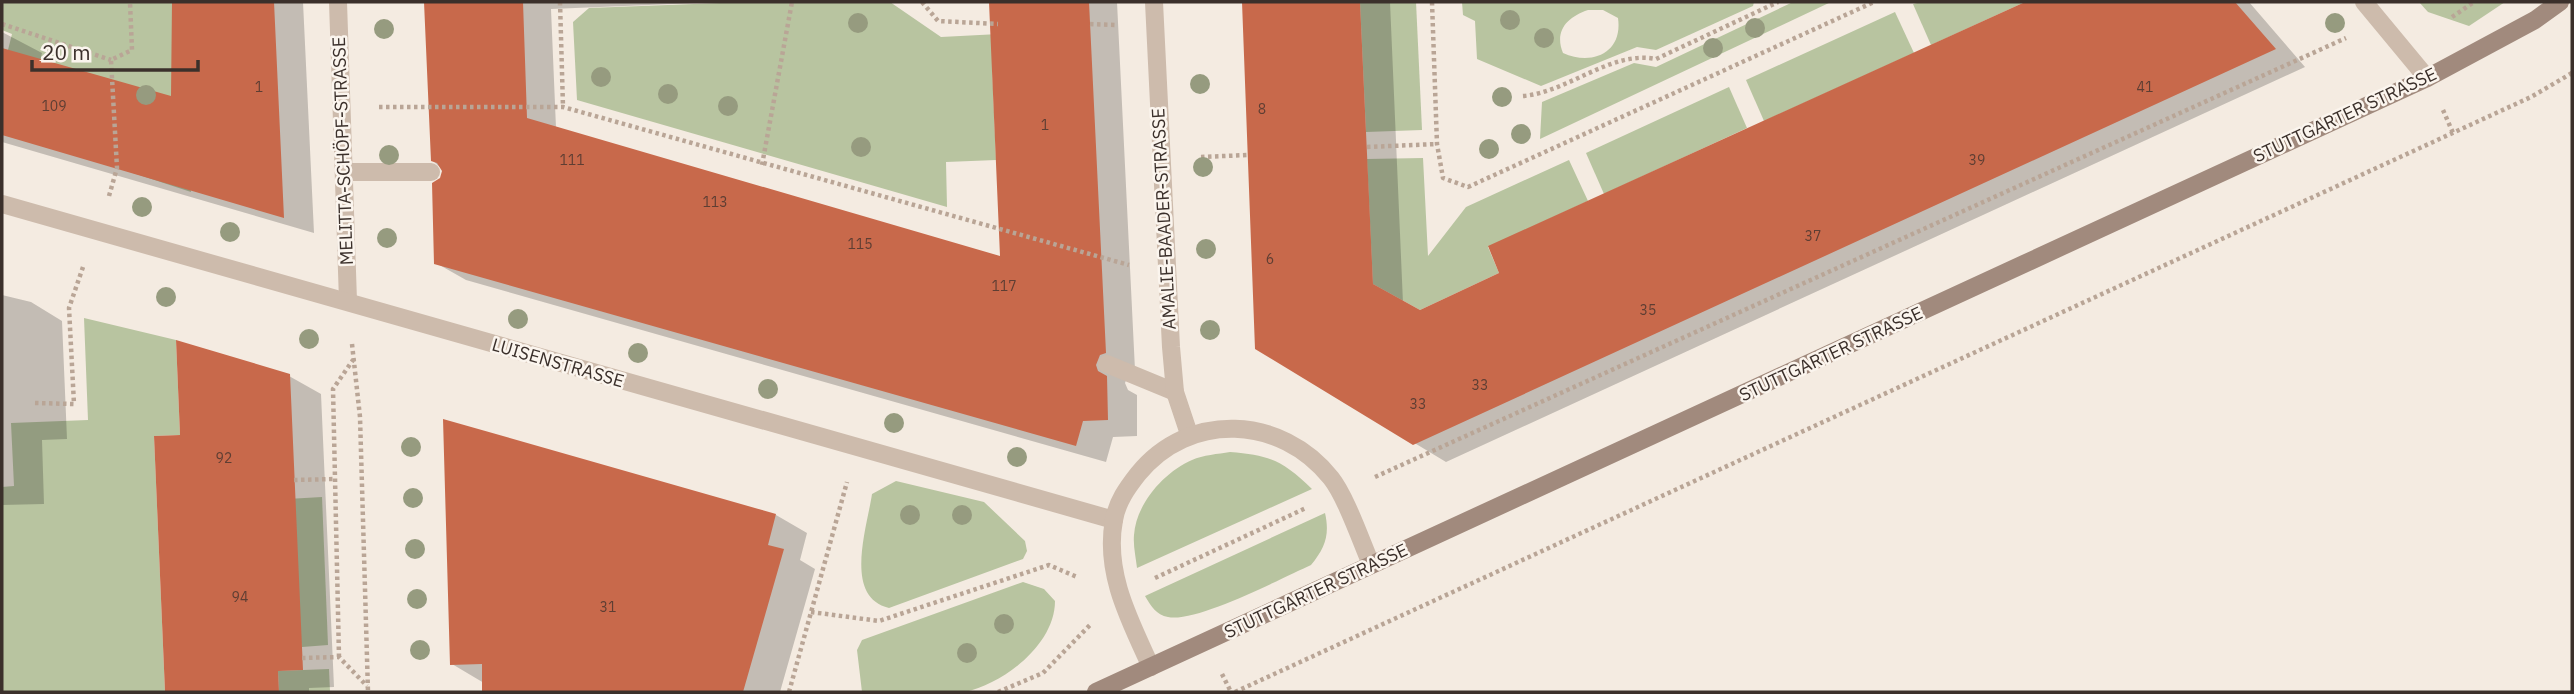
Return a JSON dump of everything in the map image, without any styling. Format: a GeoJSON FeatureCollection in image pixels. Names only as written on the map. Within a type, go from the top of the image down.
{"type":"FeatureCollection","features":[{"type":"Feature","properties":{"kind":"main road","name":"STUTTGARTER STRASSE"},"geometry":{"type":"LineString","coordinates":[[1096,692],[2427,78],[2535,20],[2560,2]]}},
{"type":"Feature","properties":{"kind":"street","name":"MELITTA-SCHÖPF-STRASSE"},"geometry":{"type":"LineString","coordinates":[[338,2],[348,301]]}},
{"type":"Feature","properties":{"kind":"street","name":"AMALIE-BAADER-STRASSE"},"geometry":{"type":"LineString","coordinates":[[1154,2],[1166,275],[1175,391],[1189,434]]}},
{"type":"Feature","properties":{"kind":"street"},"geometry":{"type":"LineString","coordinates":[[2364,2],[2427,78]]}},
{"type":"Feature","properties":{"kind":"street"},"geometry":{"type":"LineString","coordinates":[[344,172],[431,172]]}},
{"type":"Feature","properties":{"kind":"street","name":"LUISENSTRASSE"},"geometry":{"type":"LineString","coordinates":[[2,204],[1114,520]]}},
{"type":"Feature","properties":{"kind":"street"},"geometry":{"type":"LineString","coordinates":[[1107,364],[1175,391]]}},
{"type":"Feature","properties":{"kind":"street"},"geometry":{"type":"LineString","coordinates":[[1151,667],[1120,594],[1112,565],[1114,520],[1125,491],[1152,457],[1189,434],[1218,428],[1247,429],[1276,436],[1312,458],[1332,479],[1371,565]]}},
{"type":"Feature","properties":{"kind":"path"},"geometry":{"type":"LineString","coordinates":[[2,24],[111,60],[132,50],[130,2]]}},
{"type":"Feature","properties":{"kind":"path"},"geometry":{"type":"LineString","coordinates":[[560,2],[563,107]]}},
{"type":"Feature","properties":{"kind":"path"},"geometry":{"type":"LineString","coordinates":[[762,165],[792,2]]}},
{"type":"Feature","properties":{"kind":"path"},"geometry":{"type":"LineString","coordinates":[[922,2],[937,21],[998,24]]}},
{"type":"Feature","properties":{"kind":"path"},"geometry":{"type":"LineString","coordinates":[[1432,2],[1437,144],[1443,178],[1468,187],[1874,2]]}},
{"type":"Feature","properties":{"kind":"path"},"geometry":{"type":"LineString","coordinates":[[1523,96],[1542,95],[1636,55],[1656,58],[1778,2]]}},
{"type":"Feature","properties":{"kind":"path"},"geometry":{"type":"LineString","coordinates":[[998,692],[1043,673],[1120,594],[2382,22]]}},
{"type":"Feature","properties":{"kind":"path"},"geometry":{"type":"LineString","coordinates":[[99,231],[117,168],[111,60]]}},
{"type":"Feature","properties":{"kind":"path"},"geometry":{"type":"LineString","coordinates":[[1235,692],[2531,97],[2572,73]]}},
{"type":"Feature","properties":{"kind":"path"},"geometry":{"type":"LineString","coordinates":[[343,108],[563,107],[762,165],[1166,275]]}},
{"type":"Feature","properties":{"kind":"path"},"geometry":{"type":"LineString","coordinates":[[1367,147],[1437,144]]}},
{"type":"Feature","properties":{"kind":"path"},"geometry":{"type":"LineString","coordinates":[[1161,159],[1247,155]]}},
{"type":"Feature","properties":{"kind":"path"},"geometry":{"type":"LineString","coordinates":[[348,301],[360,417],[368,689]]}},
{"type":"Feature","properties":{"kind":"path"},"geometry":{"type":"LineString","coordinates":[[35,403],[74,404],[69,308]]}},
{"type":"Feature","properties":{"kind":"path"},"geometry":{"type":"LineString","coordinates":[[354,358],[333,389],[339,657],[368,689]]}},
{"type":"Feature","properties":{"kind":"path"},"geometry":{"type":"LineString","coordinates":[[789,692],[856,447]]}},
{"type":"Feature","properties":{"kind":"path"},"geometry":{"type":"LineString","coordinates":[[294,480],[334,479]]}},
{"type":"Feature","properties":{"kind":"path"},"geometry":{"type":"LineString","coordinates":[[811,612],[879,621],[1049,565],[1120,594]]}},
{"type":"Feature","properties":{"kind":"path"},"geometry":{"type":"LineString","coordinates":[[302,658],[339,657]]}},
{"type":"Feature","properties":{"kind":"green space"},"geometry":{"type":"Polygon","coordinates":[[[2,2],[172,2],[191,192],[109,165],[8,50],[12,34],[2,30],[2,2]]]}},
{"type":"Feature","properties":{"kind":"green space"},"geometry":{"type":"Polygon","coordinates":[[[746,2],[890,2],[941,37],[999,34],[992,65],[996,160],[946,162],[947,207],[577,100],[573,22],[589,8],[746,2]]]}},
{"type":"Feature","properties":{"kind":"green space"},"geometry":{"type":"Polygon","coordinates":[[[1360,2],[1416,2],[1422,130],[1366,132],[1360,2]]]}},
{"type":"Feature","properties":{"kind":"green space"},"geometry":{"type":"Polygon","coordinates":[[[1462,2],[1754,2],[1753,6],[1656,50],[1637,47],[1541,86],[1477,59],[1475,21],[1463,15],[1462,2]],[[1588,10],[1568,21],[1560,38],[1563,53],[1585,58],[1603,54],[1610,48],[1616,40],[1618,18],[1603,10],[1588,10]]]}},
{"type":"Feature","properties":{"kind":"green space"},"geometry":{"type":"Polygon","coordinates":[[[1793,2],[1831,2],[1540,139],[1542,102],[1634,63],[1656,67],[1793,2]]]}},
{"type":"Feature","properties":{"kind":"green space"},"geometry":{"type":"Polygon","coordinates":[[[2025,2],[1931,45],[1913,4],[2025,2]]]}},
{"type":"Feature","properties":{"kind":"green space"},"geometry":{"type":"Polygon","coordinates":[[[2419,2],[2505,2],[2469,26],[2428,12],[2419,2]]]}},
{"type":"Feature","properties":{"kind":"green space"},"geometry":{"type":"Polygon","coordinates":[[[1895,12],[1914,53],[1764,121],[1746,80],[1895,12]]]}},
{"type":"Feature","properties":{"kind":"green space"},"geometry":{"type":"Polygon","coordinates":[[[1729,87],[1747,128],[1604,194],[1586,153],[1729,87]]]}},
{"type":"Feature","properties":{"kind":"green space"},"geometry":{"type":"Polygon","coordinates":[[[1423,158],[1428,256],[1466,207],[1569,160],[1588,201],[1488,247],[1499,273],[1420,310],[1373,284],[1367,159],[1423,158]]]}},
{"type":"Feature","properties":{"kind":"green space"},"geometry":{"type":"Polygon","coordinates":[[[84,318],[176,340],[180,435],[154,436],[165,692],[2,692],[2,487],[14,486],[11,423],[88,420],[84,318]]]}},
{"type":"Feature","properties":{"kind":"green space"},"geometry":{"type":"Polygon","coordinates":[[[1230,452],[1256,455],[1275,461],[1312,489],[1137,568],[1134,539],[1136,523],[1153,490],[1171,472],[1192,460],[1230,452]]]}},
{"type":"Feature","properties":{"kind":"green space"},"geometry":{"type":"Polygon","coordinates":[[[896,481],[984,502],[1025,541],[1027,551],[1023,559],[889,608],[875,601],[866,590],[862,576],[863,542],[872,494],[896,481]]]}},
{"type":"Feature","properties":{"kind":"green space"},"geometry":{"type":"Polygon","coordinates":[[[322,497],[328,645],[302,647],[270,500],[322,497]]]}},
{"type":"Feature","properties":{"kind":"green space"},"geometry":{"type":"Polygon","coordinates":[[[1325,513],[1325,541],[1311,565],[1260,589],[1218,607],[1181,617],[1160,614],[1145,596],[1325,513]]]}},
{"type":"Feature","properties":{"kind":"green space"},"geometry":{"type":"Polygon","coordinates":[[[1023,582],[1044,589],[1055,601],[1053,617],[1037,646],[1011,671],[965,692],[862,692],[857,650],[862,640],[1023,582]]]}},
{"type":"Feature","properties":{"kind":"green space"},"geometry":{"type":"Polygon","coordinates":[[[329,669],[330,692],[279,692],[278,671],[329,669]]]}},
{"type":"Feature","properties":{"kind":"building"},"geometry":{"type":"Polygon","coordinates":[[[172,2],[274,2],[284,218],[2,135],[2,48],[171,96],[172,2]]]}},
{"type":"Feature","properties":{"kind":"building"},"geometry":{"type":"Polygon","coordinates":[[[424,2],[523,2],[527,118],[1000,256],[989,2],[1089,2],[1106,353],[1100,355],[1096,365],[1098,371],[1107,376],[1108,420],[1083,421],[1076,446],[434,264],[432,183],[440,178],[442,171],[437,163],[431,161],[424,2]]]}},
{"type":"Feature","properties":{"kind":"building"},"geometry":{"type":"Polygon","coordinates":[[[1242,2],[1360,2],[1373,284],[1420,310],[1499,273],[1488,246],[2025,2],[2235,2],[2276,49],[1413,445],[1255,349],[1242,2]]]}},
{"type":"Feature","properties":{"kind":"building"},"geometry":{"type":"Polygon","coordinates":[[[176,340],[290,374],[303,670],[278,671],[279,692],[165,692],[154,436],[180,435],[176,340]]]}},
{"type":"Feature","properties":{"kind":"building"},"geometry":{"type":"Polygon","coordinates":[[[443,419],[776,514],[768,545],[784,549],[743,692],[482,692],[482,664],[450,665],[443,419]]]}}]}
